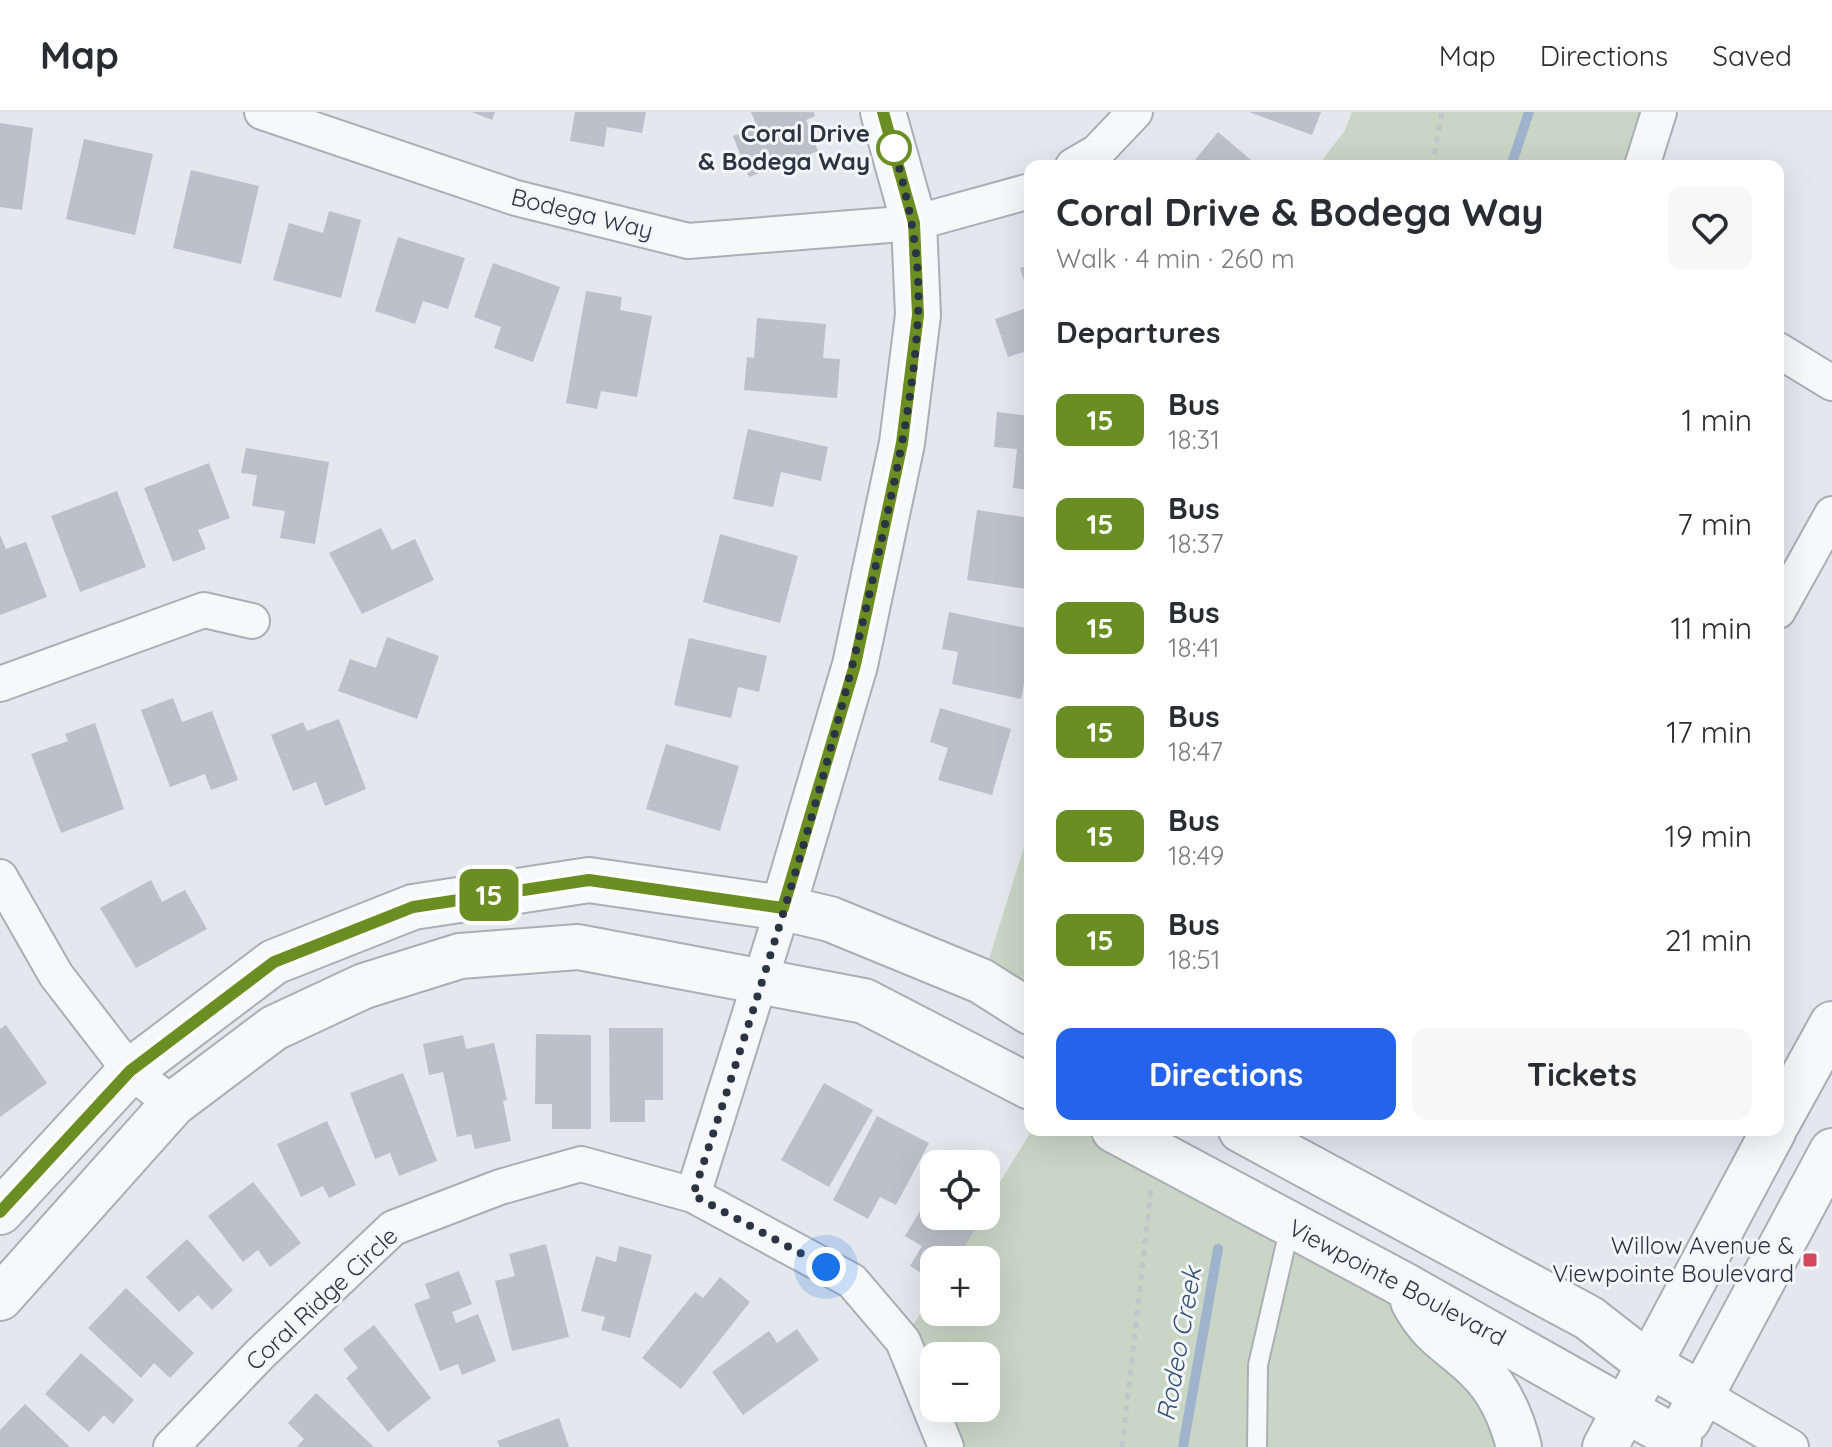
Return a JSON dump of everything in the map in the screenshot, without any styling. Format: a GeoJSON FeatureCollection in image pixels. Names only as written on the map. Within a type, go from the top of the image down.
{"type":"FeatureCollection","features":[{"type":"Feature","properties":{"kind":"street","name":"Bodega Way"},"geometry":{"type":"LineString","coordinates":[[262,112],[516,198],[688,241],[914,223],[1024,193]]}},
{"type":"Feature","properties":{"kind":"street"},"geometry":{"type":"LineString","coordinates":[[693,1195],[855,665],[902,443],[918,315],[914,223],[883,112]]}},
{"type":"Feature","properties":{"kind":"street"},"geometry":{"type":"LineString","coordinates":[[1083,160],[1097,152],[1135,112]]}},
{"type":"Feature","properties":{"kind":"street"},"geometry":{"type":"LineString","coordinates":[[1644,160],[1659,112]]}},
{"type":"Feature","properties":{"kind":"street"},"geometry":{"type":"LineString","coordinates":[[1784,354],[1832,383]]}},
{"type":"Feature","properties":{"kind":"street"},"geometry":{"type":"LineString","coordinates":[[1784,600],[1832,514]]}},
{"type":"Feature","properties":{"kind":"street"},"geometry":{"type":"LineString","coordinates":[[0,684],[204,610],[252,621]]}},
{"type":"Feature","properties":{"kind":"street"},"geometry":{"type":"LineString","coordinates":[[0,877],[56,975],[130,1071],[173,1104]]}},
{"type":"Feature","properties":{"kind":"street"},"geometry":{"type":"LineString","coordinates":[[0,1212],[130,1071],[274,962],[413,907],[589,880],[783,908],[830,919],[981,981],[1024,1008]]}},
{"type":"Feature","properties":{"kind":"street"},"geometry":{"type":"LineString","coordinates":[[0,1298],[173,1104],[274,1028],[364,986],[460,956],[578,947],[864,1001],[1024,1084]]}},
{"type":"Feature","properties":{"kind":"street"},"geometry":{"type":"LineString","coordinates":[[1784,1111],[1832,1024]]}},
{"type":"Feature","properties":{"kind":"street","name":"Viewpointe Boulevard"},"geometry":{"type":"LineString","coordinates":[[1126,1136],[1626,1408],[1681,1445]]}},
{"type":"Feature","properties":{"kind":"street"},"geometry":{"type":"LineString","coordinates":[[1252,1136],[1589,1318],[1648,1364],[1791,1447]]}},
{"type":"Feature","properties":{"kind":"street"},"geometry":{"type":"LineString","coordinates":[[1605,1447],[1771,1136]]}},
{"type":"Feature","properties":{"kind":"street"},"geometry":{"type":"LineString","coordinates":[[1681,1445],[1701,1394],[1832,1151]]}},
{"type":"Feature","properties":{"kind":"street","name":"Coral Ridge Circle"},"geometry":{"type":"LineString","coordinates":[[171,1447],[260,1354],[393,1228],[500,1187],[581,1164],[693,1195],[852,1281],[903,1341],[946,1447]]}},
{"type":"Feature","properties":{"kind":"street"},"geometry":{"type":"LineString","coordinates":[[1404,1285],[1426,1326],[1480,1370],[1506,1406],[1519,1447]]}},
{"type":"Feature","properties":{"kind":"lane"},"geometry":{"type":"LineString","coordinates":[[1257,1447],[1258,1365],[1290,1226]]}},
{"type":"Feature","properties":{"kind":"path"},"geometry":{"type":"LineString","coordinates":[[1433,160],[1442,112]]}},
{"type":"Feature","properties":{"kind":"path"},"geometry":{"type":"LineString","coordinates":[[1122,1447],[1155,1151]]}},
{"type":"Feature","properties":{"kind":"green space"},"geometry":{"type":"Polygon","coordinates":[[[1352,112],[1659,112],[1644,160],[1322,160],[1345,130],[1352,112]]]}},
{"type":"Feature","properties":{"kind":"green space"},"geometry":{"type":"Polygon","coordinates":[[[1024,847],[1024,1008],[982,981],[1024,847]]]}},
{"type":"Feature","properties":{"kind":"green space"},"geometry":{"type":"Polygon","coordinates":[[[1028,1136],[1125,1136],[1404,1285],[1519,1447],[946,1447],[936,1422],[1000,1422],[1000,1342],[920,1342],[920,1383],[903,1341],[920,1314],[920,1326],[1000,1326],[1000,1246],[961,1246],[971,1230],[1000,1230],[1000,1182],[1028,1136]]]}},
{"type":"Feature","properties":{"kind":"building"},"geometry":{"type":"Polygon","coordinates":[[[472,112],[495,112],[492,120],[472,112]]]}},
{"type":"Feature","properties":{"kind":"building"},"geometry":{"type":"Polygon","coordinates":[[[575,112],[646,112],[642,133],[607,127],[604,147],[570,141],[575,112]]]}},
{"type":"Feature","properties":{"kind":"building"},"geometry":{"type":"Polygon","coordinates":[[[751,112],[814,112],[815,116],[806,120],[818,151],[749,177],[733,136],[757,127],[751,112]]]}},
{"type":"Feature","properties":{"kind":"building"},"geometry":{"type":"Polygon","coordinates":[[[1249,112],[1321,112],[1312,135],[1249,112]]]}},
{"type":"Feature","properties":{"kind":"building"},"geometry":{"type":"Polygon","coordinates":[[[0,123],[33,128],[22,210],[0,207],[0,123]]]}},
{"type":"Feature","properties":{"kind":"building"},"geometry":{"type":"Polygon","coordinates":[[[1218,132],[1251,160],[1195,160],[1218,132]]]}},
{"type":"Feature","properties":{"kind":"building"},"geometry":{"type":"Polygon","coordinates":[[[84,139],[153,154],[135,235],[66,219],[84,139]]]}},
{"type":"Feature","properties":{"kind":"building"},"geometry":{"type":"Polygon","coordinates":[[[191,170],[259,186],[241,264],[173,248],[191,170]]]}},
{"type":"Feature","properties":{"kind":"building"},"geometry":{"type":"Polygon","coordinates":[[[329,211],[361,220],[341,298],[273,280],[289,223],[323,233],[329,211]]]}},
{"type":"Feature","properties":{"kind":"building"},"geometry":{"type":"Polygon","coordinates":[[[398,237],[465,258],[448,309],[423,301],[415,324],[375,311],[398,237]]]}},
{"type":"Feature","properties":{"kind":"building"},"geometry":{"type":"Polygon","coordinates":[[[493,263],[560,287],[533,362],[494,348],[501,327],[474,317],[493,263]]]}},
{"type":"Feature","properties":{"kind":"building"},"geometry":{"type":"Polygon","coordinates":[[[586,291],[622,297],[620,310],[652,316],[637,397],[601,391],[597,409],[566,403],[586,291]]]}},
{"type":"Feature","properties":{"kind":"building"},"geometry":{"type":"Polygon","coordinates":[[[1024,309],[1024,352],[1008,357],[995,319],[1024,309]]]}},
{"type":"Feature","properties":{"kind":"building"},"geometry":{"type":"Polygon","coordinates":[[[757,318],[826,324],[823,358],[840,359],[837,398],[744,390],[747,357],[754,358],[757,318]]]}},
{"type":"Feature","properties":{"kind":"building"},"geometry":{"type":"Polygon","coordinates":[[[997,412],[1024,415],[1024,489],[1013,488],[1017,449],[994,447],[997,412]]]}},
{"type":"Feature","properties":{"kind":"building"},"geometry":{"type":"Polygon","coordinates":[[[748,429],[828,447],[821,481],[781,472],[773,507],[733,499],[748,429]]]}},
{"type":"Feature","properties":{"kind":"building"},"geometry":{"type":"Polygon","coordinates":[[[246,448],[329,462],[315,544],[280,538],[285,511],[252,506],[257,475],[241,473],[246,448]]]}},
{"type":"Feature","properties":{"kind":"building"},"geometry":{"type":"Polygon","coordinates":[[[209,463],[230,518],[198,530],[206,549],[173,562],[144,488],[209,463]]]}},
{"type":"Feature","properties":{"kind":"building"},"geometry":{"type":"Polygon","coordinates":[[[117,491],[146,567],[80,592],[51,516],[117,491]]]}},
{"type":"Feature","properties":{"kind":"building"},"geometry":{"type":"Polygon","coordinates":[[[977,510],[1024,517],[1024,589],[967,580],[977,510]]]}},
{"type":"Feature","properties":{"kind":"building"},"geometry":{"type":"Polygon","coordinates":[[[381,528],[392,550],[415,539],[434,580],[362,614],[329,553],[381,528]]]}},
{"type":"Feature","properties":{"kind":"building"},"geometry":{"type":"Polygon","coordinates":[[[720,534],[798,556],[780,623],[703,602],[720,534]]]}},
{"type":"Feature","properties":{"kind":"building"},"geometry":{"type":"Polygon","coordinates":[[[0,535],[6,549],[26,542],[47,597],[0,615],[0,535]]]}},
{"type":"Feature","properties":{"kind":"building"},"geometry":{"type":"Polygon","coordinates":[[[949,612],[1024,628],[1021,699],[952,684],[958,652],[942,649],[949,612]]]}},
{"type":"Feature","properties":{"kind":"building"},"geometry":{"type":"Polygon","coordinates":[[[387,637],[439,656],[417,719],[338,691],[350,659],[376,668],[387,637]]]}},
{"type":"Feature","properties":{"kind":"building"},"geometry":{"type":"Polygon","coordinates":[[[689,638],[767,656],[759,692],[738,687],[731,718],[674,705],[689,638]]]}},
{"type":"Feature","properties":{"kind":"building"},"geometry":{"type":"Polygon","coordinates":[[[173,698],[182,722],[212,711],[238,780],[211,790],[205,774],[170,787],[141,710],[173,698]]]}},
{"type":"Feature","properties":{"kind":"building"},"geometry":{"type":"Polygon","coordinates":[[[940,708],[1011,729],[992,795],[938,780],[948,748],[930,742],[940,708]]]}},
{"type":"Feature","properties":{"kind":"building"},"geometry":{"type":"Polygon","coordinates":[[[339,719],[366,789],[325,806],[316,782],[293,791],[271,735],[303,722],[307,731],[339,719]]]}},
{"type":"Feature","properties":{"kind":"building"},"geometry":{"type":"Polygon","coordinates":[[[95,723],[124,809],[61,833],[31,754],[68,741],[65,734],[95,723]]]}},
{"type":"Feature","properties":{"kind":"building"},"geometry":{"type":"Polygon","coordinates":[[[666,744],[739,766],[720,831],[646,809],[666,744]]]}},
{"type":"Feature","properties":{"kind":"building"},"geometry":{"type":"Polygon","coordinates":[[[151,880],[162,902],[185,890],[207,929],[136,968],[100,908],[151,880]]]}},
{"type":"Feature","properties":{"kind":"building"},"geometry":{"type":"Polygon","coordinates":[[[6,1025],[47,1083],[0,1117],[0,1029],[6,1025]]]}},
{"type":"Feature","properties":{"kind":"building"},"geometry":{"type":"Polygon","coordinates":[[[609,1028],[663,1028],[663,1100],[645,1100],[645,1122],[610,1122],[609,1028]]]}},
{"type":"Feature","properties":{"kind":"building"},"geometry":{"type":"Polygon","coordinates":[[[536,1034],[591,1035],[591,1129],[552,1129],[552,1104],[535,1104],[536,1034]]]}},
{"type":"Feature","properties":{"kind":"building"},"geometry":{"type":"Polygon","coordinates":[[[463,1035],[466,1049],[494,1043],[507,1100],[503,1101],[511,1141],[475,1149],[471,1134],[457,1137],[443,1072],[429,1075],[423,1044],[463,1035]]]}},
{"type":"Feature","properties":{"kind":"building"},"geometry":{"type":"Polygon","coordinates":[[[403,1073],[437,1161],[399,1176],[390,1153],[375,1159],[350,1093],[403,1073]]]}},
{"type":"Feature","properties":{"kind":"building"},"geometry":{"type":"Polygon","coordinates":[[[824,1083],[873,1110],[829,1187],[781,1160],[824,1083]]]}},
{"type":"Feature","properties":{"kind":"building"},"geometry":{"type":"Polygon","coordinates":[[[877,1116],[929,1143],[925,1150],[920,1150],[920,1160],[896,1205],[880,1197],[868,1219],[833,1200],[877,1116]]]}},
{"type":"Feature","properties":{"kind":"building"},"geometry":{"type":"Polygon","coordinates":[[[327,1121],[356,1185],[329,1198],[323,1186],[301,1197],[277,1144],[327,1121]]]}},
{"type":"Feature","properties":{"kind":"building"},"geometry":{"type":"Polygon","coordinates":[[[253,1182],[301,1243],[270,1267],[258,1250],[243,1262],[208,1216],[253,1182]]]}},
{"type":"Feature","properties":{"kind":"building"},"geometry":{"type":"Polygon","coordinates":[[[920,1211],[920,1230],[974,1230],[965,1246],[922,1246],[905,1236],[920,1211]]]}},
{"type":"Feature","properties":{"kind":"building"},"geometry":{"type":"Polygon","coordinates":[[[187,1239],[233,1290],[212,1310],[198,1295],[179,1312],[146,1277],[187,1239]]]}},
{"type":"Feature","properties":{"kind":"building"},"geometry":{"type":"Polygon","coordinates":[[[546,1244],[569,1337],[512,1351],[495,1281],[515,1276],[509,1254],[546,1244]]]}},
{"type":"Feature","properties":{"kind":"building"},"geometry":{"type":"Polygon","coordinates":[[[619,1246],[652,1255],[630,1338],[601,1330],[605,1317],[581,1311],[596,1256],[616,1262],[619,1246]]]}},
{"type":"Feature","properties":{"kind":"building"},"geometry":{"type":"Polygon","coordinates":[[[920,1249],[920,1272],[910,1266],[920,1249]]]}},
{"type":"Feature","properties":{"kind":"building"},"geometry":{"type":"Polygon","coordinates":[[[459,1271],[472,1304],[452,1312],[456,1323],[478,1314],[496,1361],[462,1375],[458,1364],[440,1371],[414,1304],[430,1298],[425,1284],[459,1271]]]}},
{"type":"Feature","properties":{"kind":"building"},"geometry":{"type":"Polygon","coordinates":[[[720,1277],[750,1302],[681,1389],[642,1358],[695,1292],[703,1298],[720,1277]]]}},
{"type":"Feature","properties":{"kind":"building"},"geometry":{"type":"Polygon","coordinates":[[[126,1288],[194,1353],[170,1378],[154,1363],[141,1378],[88,1328],[126,1288]]]}},
{"type":"Feature","properties":{"kind":"building"},"geometry":{"type":"Polygon","coordinates":[[[374,1325],[431,1398],[388,1432],[346,1378],[358,1368],[343,1349],[374,1325]]]}},
{"type":"Feature","properties":{"kind":"building"},"geometry":{"type":"Polygon","coordinates":[[[797,1329],[819,1360],[743,1415],[712,1372],[769,1331],[777,1343],[797,1329]]]}},
{"type":"Feature","properties":{"kind":"building"},"geometry":{"type":"Polygon","coordinates":[[[81,1353],[134,1400],[113,1424],[104,1415],[89,1432],[45,1394],[81,1353]]]}},
{"type":"Feature","properties":{"kind":"building"},"geometry":{"type":"Polygon","coordinates":[[[316,1393],[374,1447],[297,1447],[304,1439],[288,1423],[316,1393]]]}},
{"type":"Feature","properties":{"kind":"building"},"geometry":{"type":"Polygon","coordinates":[[[25,1404],[70,1447],[0,1447],[0,1430],[25,1404]]]}},
{"type":"Feature","properties":{"kind":"building"},"geometry":{"type":"Polygon","coordinates":[[[559,1418],[569,1447],[500,1447],[497,1441],[559,1418]]]}},
{"type":"Feature","properties":{"kind":"waterway","name":"Rodeo Creek"},"geometry":{"type":"LineString","coordinates":[[1513,160],[1529,112]]}},
{"type":"Feature","properties":{"kind":"waterway","name":"Rodeo Creek"},"geometry":{"type":"LineString","coordinates":[[1183,1447],[1218,1249]]}},
{"type":"Feature","properties":{"kind":"bus line","name":"15"},"geometry":{"type":"LineString","coordinates":[[0,1212],[130,1071],[274,962],[413,907],[589,880],[783,908],[855,665],[902,443],[918,315],[914,223],[883,112]]}},
{"type":"Feature","properties":{"kind":"place","name":"Coral Drive & Bodega Way"},"geometry":{"type":"Point","coordinates":[894,148]}},
{"type":"Feature","properties":{"kind":"place","name":"Willow Avenue & Viewpointe Boulevard"},"geometry":{"type":"Point","coordinates":[1810,1260]}},
{"type":"Feature","properties":{"kind":"route"},"geometry":{"type":"LineString","coordinates":[[826,1267],[693,1195],[740,1053],[855,665],[902,443],[918,315],[914,223],[894,148]]}}]}
